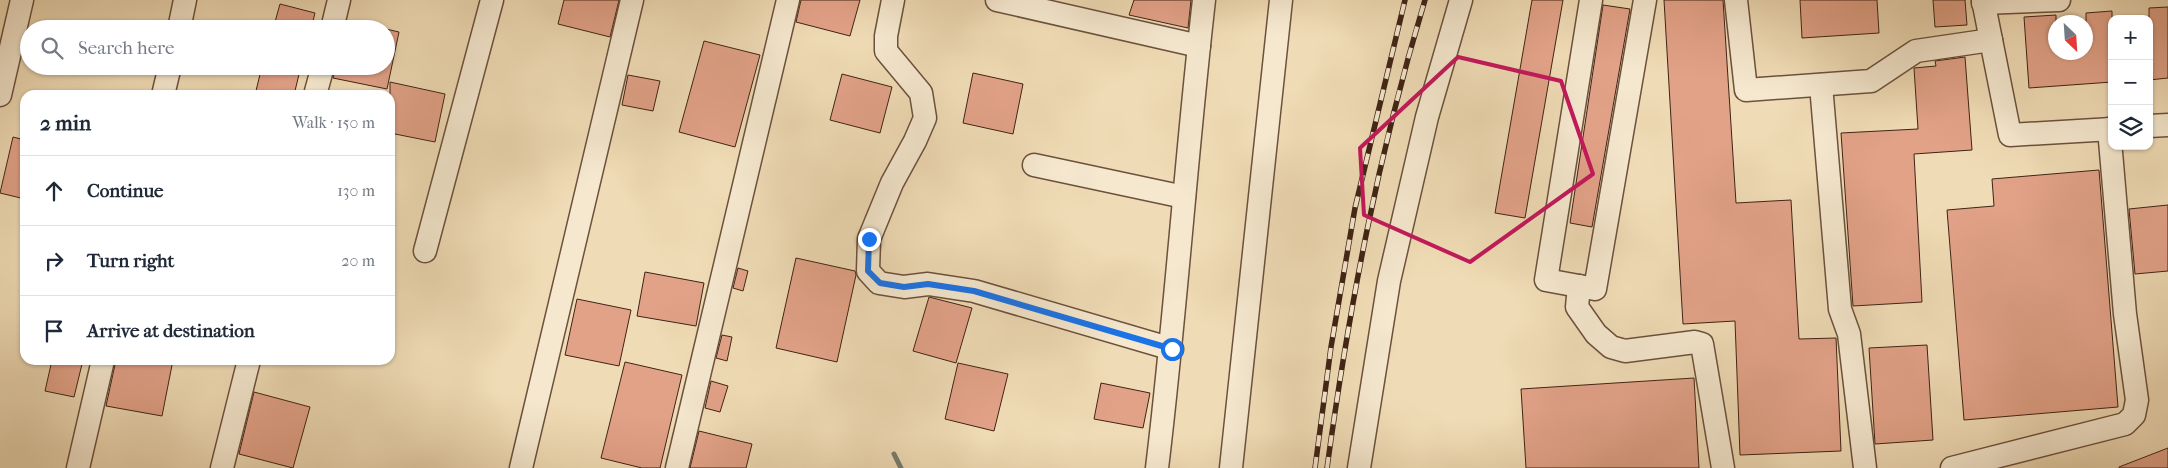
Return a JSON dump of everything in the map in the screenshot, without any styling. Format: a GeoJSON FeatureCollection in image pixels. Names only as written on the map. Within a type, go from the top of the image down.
{"type":"FeatureCollection","features":[{"type":"Feature","properties":{"kind":"street"},"geometry":{"type":"LineString","coordinates":[[0,95],[22,0]]}},
{"type":"Feature","properties":{"kind":"street"},"geometry":{"type":"LineString","coordinates":[[181,20],[185,0]]}},
{"type":"Feature","properties":{"kind":"street"},"geometry":{"type":"LineString","coordinates":[[334,20],[339,0]]}},
{"type":"Feature","properties":{"kind":"street"},"geometry":{"type":"LineString","coordinates":[[425,251],[492,0]]}},
{"type":"Feature","properties":{"kind":"street"},"geometry":{"type":"LineString","coordinates":[[521,468],[632,0]]}},
{"type":"Feature","properties":{"kind":"street"},"geometry":{"type":"LineString","coordinates":[[677,468],[788,0]]}},
{"type":"Feature","properties":{"kind":"street"},"geometry":{"type":"LineString","coordinates":[[893,0],[886,36],[886,51],[921,93],[924,118],[915,142],[892,183],[869,239],[868,271],[880,283],[904,287],[928,284],[974,291],[1172,349]]}},
{"type":"Feature","properties":{"kind":"street"},"geometry":{"type":"LineString","coordinates":[[997,0],[1199,46]]}},
{"type":"Feature","properties":{"kind":"street"},"geometry":{"type":"LineString","coordinates":[[1157,468],[1172,349],[1184,197],[1204,0]]}},
{"type":"Feature","properties":{"kind":"street"},"geometry":{"type":"LineString","coordinates":[[1231,468],[1281,0]]}},
{"type":"Feature","properties":{"kind":"street"},"geometry":{"type":"LineString","coordinates":[[1359,468],[1389,281],[1427,117],[1461,0]]}},
{"type":"Feature","properties":{"kind":"street"},"geometry":{"type":"LineString","coordinates":[[1591,0],[1546,280],[1595,289],[1644,0]]}},
{"type":"Feature","properties":{"kind":"street"},"geometry":{"type":"LineString","coordinates":[[1736,0],[1746,90],[1871,81],[1916,51],[1991,40]]}},
{"type":"Feature","properties":{"kind":"street"},"geometry":{"type":"LineString","coordinates":[[2059,0],[1983,2],[2010,135],[2108,129]]}},
{"type":"Feature","properties":{"kind":"street"},"geometry":{"type":"LineString","coordinates":[[164,90],[168,75]]}},
{"type":"Feature","properties":{"kind":"street"},"geometry":{"type":"LineString","coordinates":[[316,90],[321,75]]}},
{"type":"Feature","properties":{"kind":"street"},"geometry":{"type":"LineString","coordinates":[[1821,85],[1840,309],[1849,334],[1865,468]]}},
{"type":"Feature","properties":{"kind":"street"},"geometry":{"type":"LineString","coordinates":[[2153,126],[2168,125]]}},
{"type":"Feature","properties":{"kind":"street"},"geometry":{"type":"LineString","coordinates":[[1952,468],[2125,424],[2134,415],[2138,400],[2125,314],[2113,150]]}},
{"type":"Feature","properties":{"kind":"street"},"geometry":{"type":"LineString","coordinates":[[1034,165],[1184,197]]}},
{"type":"Feature","properties":{"kind":"street"},"geometry":{"type":"LineString","coordinates":[[1578,286],[1577,306],[1596,334],[1611,347],[1625,350],[1695,342],[1702,344],[1723,468]]}},
{"type":"Feature","properties":{"kind":"street"},"geometry":{"type":"LineString","coordinates":[[78,468],[102,365]]}},
{"type":"Feature","properties":{"kind":"street"},"geometry":{"type":"LineString","coordinates":[[222,468],[248,365]]}},
{"type":"Feature","properties":{"kind":"highlighted area"},"geometry":{"type":"Polygon","coordinates":[[[1458,57],[1561,81],[1593,174],[1470,262],[1364,215],[1360,148],[1458,57]]]}},
{"type":"Feature","properties":{"kind":"building"},"geometry":{"type":"Polygon","coordinates":[[[564,0],[619,0],[610,37],[558,24],[564,0]]]}},
{"type":"Feature","properties":{"kind":"building"},"geometry":{"type":"Polygon","coordinates":[[[801,0],[860,0],[850,36],[796,22],[801,0]]]}},
{"type":"Feature","properties":{"kind":"building"},"geometry":{"type":"Polygon","coordinates":[[[1134,0],[1191,0],[1188,28],[1129,15],[1134,0]]]}},
{"type":"Feature","properties":{"kind":"building"},"geometry":{"type":"Polygon","coordinates":[[[1532,0],[1563,0],[1525,218],[1495,213],[1532,0]]]}},
{"type":"Feature","properties":{"kind":"building"},"geometry":{"type":"Polygon","coordinates":[[[1664,0],[1723,0],[1736,203],[1791,200],[1799,339],[1836,338],[1841,451],[1740,455],[1735,321],[1683,324],[1664,0]]]}},
{"type":"Feature","properties":{"kind":"building"},"geometry":{"type":"Polygon","coordinates":[[[1800,0],[1877,0],[1879,33],[1802,38],[1800,0]]]}},
{"type":"Feature","properties":{"kind":"building"},"geometry":{"type":"Polygon","coordinates":[[[1933,0],[1965,0],[1967,25],[1935,27],[1933,0]]]}},
{"type":"Feature","properties":{"kind":"building"},"geometry":{"type":"Polygon","coordinates":[[[280,4],[315,13],[313,20],[276,20],[280,4]]]}},
{"type":"Feature","properties":{"kind":"building"},"geometry":{"type":"Polygon","coordinates":[[[1603,5],[1630,9],[1592,227],[1570,223],[1603,5]]]}},
{"type":"Feature","properties":{"kind":"building"},"geometry":{"type":"Polygon","coordinates":[[[2168,7],[2168,78],[2153,80],[2153,15],[2149,15],[2149,8],[2168,7]]]}},
{"type":"Feature","properties":{"kind":"building"},"geometry":{"type":"Polygon","coordinates":[[[2112,11],[2112,15],[2108,15],[2108,82],[2029,88],[2024,17],[2048,16],[2048,60],[2093,60],[2093,15],[2086,15],[2086,13],[2112,11]]]}},
{"type":"Feature","properties":{"kind":"building"},"geometry":{"type":"Polygon","coordinates":[[[395,31],[399,32],[395,51],[395,31]]]}},
{"type":"Feature","properties":{"kind":"building"},"geometry":{"type":"Polygon","coordinates":[[[704,41],[760,55],[735,147],[679,132],[704,41]]]}},
{"type":"Feature","properties":{"kind":"building"},"geometry":{"type":"Polygon","coordinates":[[[1965,57],[1972,150],[1914,154],[1922,302],[1853,306],[1841,133],[1918,129],[1914,68],[1936,66],[1935,61],[1965,57]]]}},
{"type":"Feature","properties":{"kind":"building"},"geometry":{"type":"Polygon","coordinates":[[[973,73],[1023,84],[1013,134],[963,123],[973,73]]]}},
{"type":"Feature","properties":{"kind":"building"},"geometry":{"type":"Polygon","coordinates":[[[842,74],[892,87],[880,133],[830,120],[842,74]]]}},
{"type":"Feature","properties":{"kind":"building"},"geometry":{"type":"Polygon","coordinates":[[[260,75],[299,75],[295,90],[256,90],[260,75]]]}},
{"type":"Feature","properties":{"kind":"building"},"geometry":{"type":"Polygon","coordinates":[[[334,75],[390,75],[387,89],[333,78],[334,75]]]}},
{"type":"Feature","properties":{"kind":"building"},"geometry":{"type":"Polygon","coordinates":[[[628,75],[660,81],[653,111],[622,105],[628,75]]]}},
{"type":"Feature","properties":{"kind":"building"},"geometry":{"type":"Polygon","coordinates":[[[390,82],[445,94],[435,142],[395,134],[395,90],[390,90],[390,82]]]}},
{"type":"Feature","properties":{"kind":"building"},"geometry":{"type":"Polygon","coordinates":[[[13,137],[20,139],[20,198],[0,193],[13,137]]]}},
{"type":"Feature","properties":{"kind":"building"},"geometry":{"type":"Polygon","coordinates":[[[2099,170],[2118,407],[1964,420],[1947,210],[1994,206],[1992,179],[2099,170]]]}},
{"type":"Feature","properties":{"kind":"building"},"geometry":{"type":"Polygon","coordinates":[[[2168,205],[2168,271],[2135,274],[2129,209],[2168,205]]]}},
{"type":"Feature","properties":{"kind":"building"},"geometry":{"type":"Polygon","coordinates":[[[796,258],[855,271],[856,275],[837,362],[776,348],[796,258]]]}},
{"type":"Feature","properties":{"kind":"building"},"geometry":{"type":"Polygon","coordinates":[[[738,268],[748,271],[743,291],[733,288],[738,268]]]}},
{"type":"Feature","properties":{"kind":"building"},"geometry":{"type":"Polygon","coordinates":[[[645,272],[704,283],[696,326],[637,316],[645,272]]]}},
{"type":"Feature","properties":{"kind":"building"},"geometry":{"type":"Polygon","coordinates":[[[929,297],[972,308],[956,363],[913,351],[929,297]]]}},
{"type":"Feature","properties":{"kind":"building"},"geometry":{"type":"Polygon","coordinates":[[[577,299],[631,310],[619,366],[565,355],[577,299]]]}},
{"type":"Feature","properties":{"kind":"building"},"geometry":{"type":"Polygon","coordinates":[[[722,335],[732,337],[727,361],[716,358],[722,335]]]}},
{"type":"Feature","properties":{"kind":"building"},"geometry":{"type":"Polygon","coordinates":[[[1927,345],[1933,440],[1875,444],[1869,348],[1927,345]]]}},
{"type":"Feature","properties":{"kind":"building"},"geometry":{"type":"Polygon","coordinates":[[[625,362],[682,375],[660,468],[642,468],[601,458],[625,362]]]}},
{"type":"Feature","properties":{"kind":"building"},"geometry":{"type":"Polygon","coordinates":[[[958,363],[1008,374],[994,431],[945,419],[958,363]]]}},
{"type":"Feature","properties":{"kind":"building"},"geometry":{"type":"Polygon","coordinates":[[[51,365],[82,365],[74,397],[45,391],[51,365]]]}},
{"type":"Feature","properties":{"kind":"building"},"geometry":{"type":"Polygon","coordinates":[[[115,365],[172,365],[162,416],[106,406],[115,365]]]}},
{"type":"Feature","properties":{"kind":"building"},"geometry":{"type":"Polygon","coordinates":[[[1694,378],[1699,468],[1526,468],[1521,389],[1694,378]]]}},
{"type":"Feature","properties":{"kind":"building"},"geometry":{"type":"Polygon","coordinates":[[[711,381],[728,386],[720,412],[705,408],[711,381]]]}},
{"type":"Feature","properties":{"kind":"building"},"geometry":{"type":"Polygon","coordinates":[[[1101,383],[1150,393],[1143,428],[1094,419],[1101,383]]]}},
{"type":"Feature","properties":{"kind":"building"},"geometry":{"type":"Polygon","coordinates":[[[254,392],[310,407],[293,468],[239,454],[254,392]]]}},
{"type":"Feature","properties":{"kind":"building"},"geometry":{"type":"Polygon","coordinates":[[[699,431],[752,444],[746,468],[690,468],[699,431]]]}},
{"type":"Feature","properties":{"kind":"building"},"geometry":{"type":"Polygon","coordinates":[[[2168,448],[2168,468],[2119,468],[2119,467],[2168,448]]]}},
{"type":"Feature","properties":{"kind":"waterway"},"geometry":{"type":"LineString","coordinates":[[894,454],[901,468]]}},
{"type":"Feature","properties":{"kind":"railway"},"geometry":{"type":"LineString","coordinates":[[1315,468],[1331,347],[1355,208],[1405,0]]}},
{"type":"Feature","properties":{"kind":"railway"},"geometry":{"type":"LineString","coordinates":[[1327,468],[1355,290],[1379,174],[1408,58],[1425,0]]}},
{"type":"Feature","properties":{"kind":"route"},"geometry":{"type":"LineString","coordinates":[[869,239],[868,271],[880,283],[904,287],[928,284],[974,291],[1172,349]]}}]}
